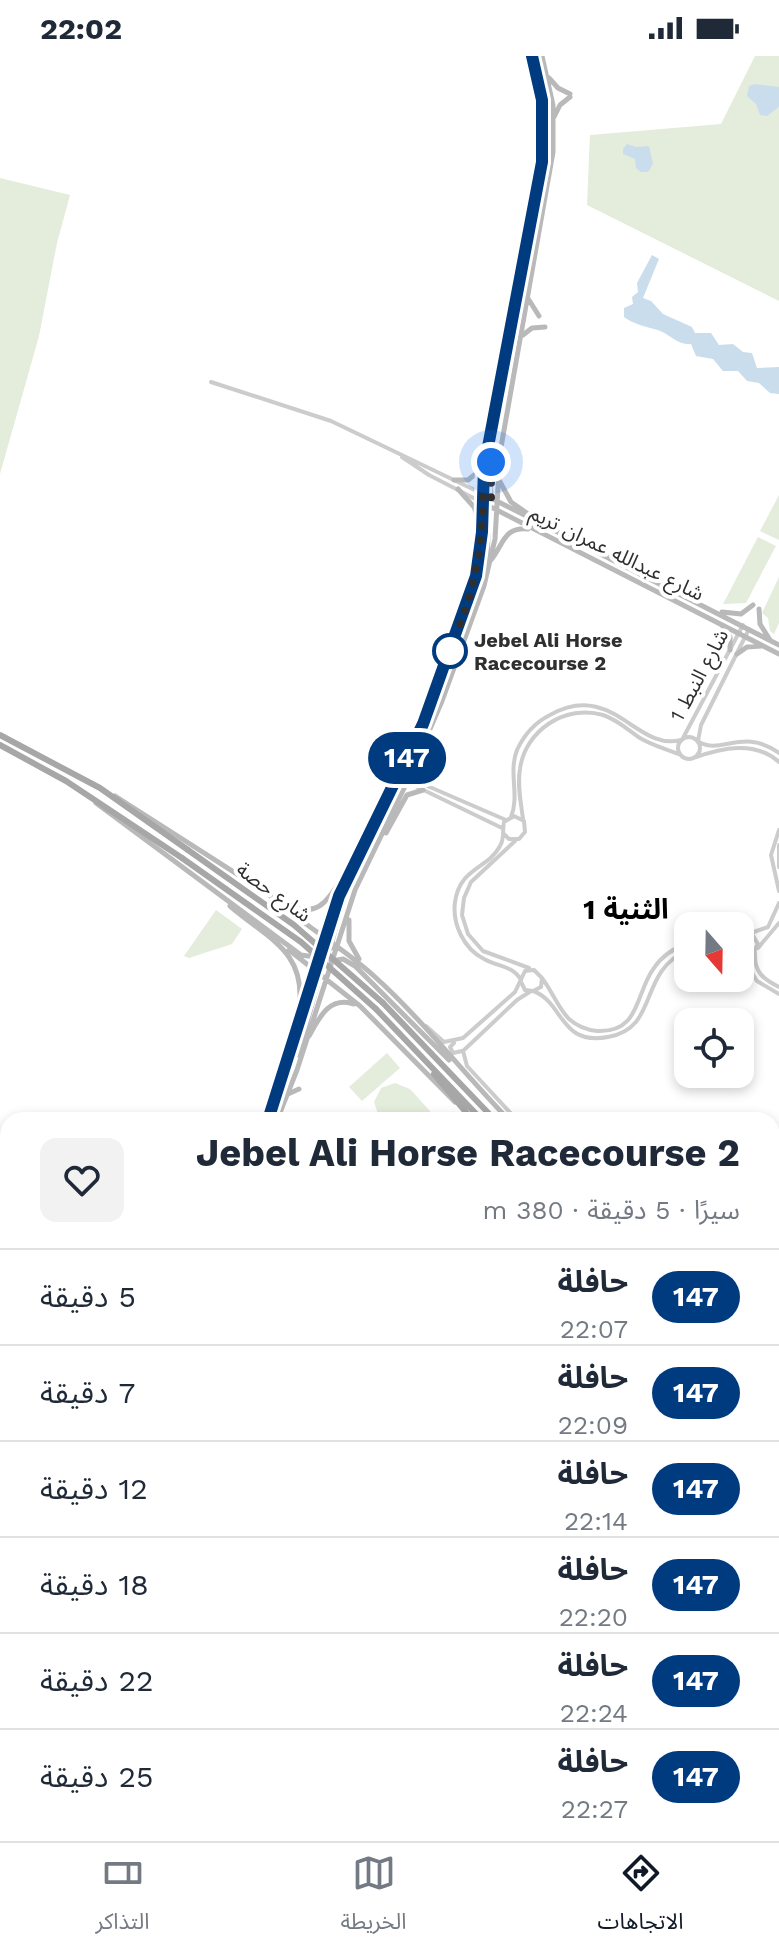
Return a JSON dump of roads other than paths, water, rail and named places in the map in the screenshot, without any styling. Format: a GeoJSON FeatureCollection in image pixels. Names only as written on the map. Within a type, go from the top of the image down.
{"type":"FeatureCollection","features":[{"type":"Feature","properties":{"kind":"main road"},"geometry":{"type":"LineString","coordinates":[[405,777],[472,589],[489,501],[497,490],[552,163],[554,116],[534,56]]}},
{"type":"Feature","properties":{"kind":"main road"},"geometry":{"type":"LineString","coordinates":[[534,56],[548,100]]}},
{"type":"Feature","properties":{"kind":"main road"},"geometry":{"type":"LineString","coordinates":[[93,798],[104,811],[305,956],[325,952],[334,943],[347,880],[357,858],[417,760],[462,650],[491,561],[485,463],[540,172],[548,100],[542,56]]}},
{"type":"Feature","properties":{"kind":"main road"},"geometry":{"type":"LineString","coordinates":[[547,75],[558,88],[570,95],[554,116]]}},
{"type":"Feature","properties":{"kind":"main road"},"geometry":{"type":"LineString","coordinates":[[528,296],[539,316]]}},
{"type":"Feature","properties":{"kind":"main road"},"geometry":{"type":"LineString","coordinates":[[520,339],[532,328],[545,327]]}},
{"type":"Feature","properties":{"kind":"main road"},"geometry":{"type":"LineString","coordinates":[[488,452],[491,465],[489,569]]}},
{"type":"Feature","properties":{"kind":"main road"},"geometry":{"type":"LineString","coordinates":[[454,480],[473,478],[485,463]]}},
{"type":"Feature","properties":{"kind":"main road"},"geometry":{"type":"LineString","coordinates":[[498,475],[507,497],[537,522]]}},
{"type":"Feature","properties":{"kind":"main road"},"geometry":{"type":"LineString","coordinates":[[490,485],[492,493],[497,490]]}},
{"type":"Feature","properties":{"kind":"main road"},"geometry":{"type":"LineString","coordinates":[[458,489],[474,507],[482,532]]}},
{"type":"Feature","properties":{"kind":"main road","name":"شارع عبدالله عمران تريم"},"geometry":{"type":"LineString","coordinates":[[489,501],[504,514],[532,529],[779,654]]}},
{"type":"Feature","properties":{"kind":"main road","name":"شارع عبدالله عمران تريم"},"geometry":{"type":"LineString","coordinates":[[489,501],[717,611],[779,645]]}},
{"type":"Feature","properties":{"kind":"main road"},"geometry":{"type":"LineString","coordinates":[[491,561],[509,532],[518,528],[532,529]]}},
{"type":"Feature","properties":{"kind":"main road"},"geometry":{"type":"LineString","coordinates":[[717,611],[741,614],[756,607],[760,624],[770,641]]}},
{"type":"Feature","properties":{"kind":"main road"},"geometry":{"type":"LineString","coordinates":[[719,621],[729,633],[730,650]]}},
{"type":"Feature","properties":{"kind":"main road"},"geometry":{"type":"LineString","coordinates":[[737,654],[750,646],[765,647]]}},
{"type":"Feature","properties":{"kind":"main road"},"geometry":{"type":"LineString","coordinates":[[270,1112],[298,1021],[327,963],[362,874],[382,836],[401,785],[399,782],[405,777],[423,724]]}},
{"type":"Feature","properties":{"kind":"main road","name":"شارع حصة"},"geometry":{"type":"LineString","coordinates":[[0,735],[100,788],[307,935],[383,1003],[487,1112]]}},
{"type":"Feature","properties":{"kind":"main road","name":"شارع حصة"},"geometry":{"type":"LineString","coordinates":[[0,745],[93,798],[301,942],[376,1009],[474,1112]]}},
{"type":"Feature","properties":{"kind":"main road"},"geometry":{"type":"LineString","coordinates":[[382,836],[391,826],[407,795],[426,788],[417,760]]}},
{"type":"Feature","properties":{"kind":"main road"},"geometry":{"type":"LineString","coordinates":[[100,788],[294,908],[315,908],[329,899],[347,868],[357,858]]}},
{"type":"Feature","properties":{"kind":"main road"},"geometry":{"type":"LineString","coordinates":[[214,892],[292,960],[301,980],[298,1021]]}},
{"type":"Feature","properties":{"kind":"main road"},"geometry":{"type":"LineString","coordinates":[[267,893],[376,978]]}},
{"type":"Feature","properties":{"kind":"main road"},"geometry":{"type":"LineString","coordinates":[[350,908],[348,931],[355,955],[501,1112]]}},
{"type":"Feature","properties":{"kind":"main road"},"geometry":{"type":"LineString","coordinates":[[313,928],[327,963]]}},
{"type":"Feature","properties":{"kind":"main road"},"geometry":{"type":"LineString","coordinates":[[277,937],[360,1006],[465,1112]]}},
{"type":"Feature","properties":{"kind":"main road"},"geometry":{"type":"LineString","coordinates":[[280,1112],[298,1064],[325,952],[334,943]]}},
{"type":"Feature","properties":{"kind":"main road"},"geometry":{"type":"LineString","coordinates":[[327,963],[343,959],[355,966],[462,1070]]}},
{"type":"Feature","properties":{"kind":"main road"},"geometry":{"type":"LineString","coordinates":[[298,1064],[301,1041],[321,975]]}},
{"type":"Feature","properties":{"kind":"main road"},"geometry":{"type":"LineString","coordinates":[[305,1039],[329,1006],[345,1001],[360,1006]]}},
{"type":"Feature","properties":{"kind":"main road"},"geometry":{"type":"LineString","coordinates":[[422,1059],[466,1112]]}},
{"type":"Feature","properties":{"kind":"main road"},"geometry":{"type":"LineString","coordinates":[[287,1094],[299,1089]]}},
{"type":"Feature","properties":{"kind":"street","name":"شارع عبدالله عمران تريم"},"geometry":{"type":"LineString","coordinates":[[211,382],[321,417],[454,480],[489,501]]}},
{"type":"Feature","properties":{"kind":"street","name":"شارع عبدالله عمران تريم"},"geometry":{"type":"LineString","coordinates":[[400,455],[429,475],[489,501]]}},
{"type":"Feature","properties":{"kind":"street","name":"شارع النبط 1"},"geometry":{"type":"LineString","coordinates":[[682,739],[730,650],[746,627]]}},
{"type":"Feature","properties":{"kind":"street","name":"شارع النبط 1"},"geometry":{"type":"LineString","coordinates":[[698,742],[701,725],[737,654],[742,634]]}},
{"type":"Feature","properties":{"kind":"street"},"geometry":{"type":"LineString","coordinates":[[674,958],[653,983],[642,1015],[633,1025],[615,1035],[594,1038],[574,1032],[564,1024],[545,997],[525,990],[511,968],[484,960],[470,948],[460,933],[455,902],[461,885],[475,867],[498,850],[515,805],[512,771],[517,750],[534,727],[558,711],[573,706],[600,707],[667,742],[692,737],[710,747],[738,741],[754,742],[779,753]]}},
{"type":"Feature","properties":{"kind":"street"},"geometry":{"type":"LineString","coordinates":[[674,950],[658,963],[648,977],[635,1013],[612,1029],[595,1031],[571,1021],[537,971],[483,951],[468,934],[462,915],[464,898],[471,882],[525,832],[519,777],[524,754],[539,731],[561,717],[580,712],[606,716],[650,743],[681,755],[693,758],[748,747],[763,751],[779,762]]}},
{"type":"Feature","properties":{"kind":"street"},"geometry":{"type":"LineString","coordinates":[[681,755],[678,747],[682,739]]}},
{"type":"Feature","properties":{"kind":"street"},"geometry":{"type":"LineString","coordinates":[[693,758],[699,753],[698,742]]}},
{"type":"Feature","properties":{"kind":"street"},"geometry":{"type":"LineString","coordinates":[[405,777],[503,831],[509,839],[517,840]]}},
{"type":"Feature","properties":{"kind":"street"},"geometry":{"type":"LineString","coordinates":[[426,788],[524,821]]}},
{"type":"Feature","properties":{"kind":"street"},"geometry":{"type":"LineString","coordinates":[[478,817],[482,815],[482,809]]}},
{"type":"Feature","properties":{"kind":"street"},"geometry":{"type":"LineString","coordinates":[[779,830],[771,855],[779,891]]}},
{"type":"Feature","properties":{"kind":"street"},"geometry":{"type":"LineString","coordinates":[[779,845],[779,867]]}},
{"type":"Feature","properties":{"kind":"street"},"geometry":{"type":"LineString","coordinates":[[754,933],[768,927],[779,903]]}},
{"type":"Feature","properties":{"kind":"street"},"geometry":{"type":"LineString","coordinates":[[756,951],[779,923]]}},
{"type":"Feature","properties":{"kind":"street"},"geometry":{"type":"LineString","coordinates":[[754,937],[755,963],[759,973],[779,987]]}},
{"type":"Feature","properties":{"kind":"street"},"geometry":{"type":"LineString","coordinates":[[531,969],[523,974],[515,992],[451,1045],[451,1052],[459,1053],[520,997],[541,987],[542,978]]}},
{"type":"Feature","properties":{"kind":"street"},"geometry":{"type":"LineString","coordinates":[[754,976],[779,994]]}},
{"type":"Feature","properties":{"kind":"street"},"geometry":{"type":"LineString","coordinates":[[417,1018],[444,1042],[463,1038]]}},
{"type":"Feature","properties":{"kind":"street"},"geometry":{"type":"LineString","coordinates":[[468,1044],[463,1051],[464,1061],[510,1112]]}},
{"type":"Feature","properties":{"kind":"water"},"geometry":{"type":"Polygon","coordinates":[[[749,86],[779,87],[779,107],[767,116],[760,115],[756,104],[747,96],[749,86]]]}},
{"type":"Feature","properties":{"kind":"water"},"geometry":{"type":"Polygon","coordinates":[[[627,144],[649,146],[653,164],[648,172],[641,172],[636,168],[635,159],[623,154],[627,144]]]}},
{"type":"Feature","properties":{"kind":"water"},"geometry":{"type":"Polygon","coordinates":[[[652,255],[659,259],[643,298],[651,301],[663,314],[692,327],[695,333],[711,333],[719,345],[733,344],[743,352],[752,353],[757,368],[779,367],[779,394],[770,393],[759,383],[747,381],[738,371],[723,371],[713,359],[696,356],[691,344],[624,317],[624,308],[633,304],[632,297],[638,292],[637,283],[652,255]]]}},
{"type":"Feature","properties":{"kind":"place","name":"Jebel Ali Horse Racecourse 2"},"geometry":{"type":"Point","coordinates":[450,651]}},
{"type":"Feature","properties":{"kind":"district","name":"الثنية 1"},"geometry":{"type":"Point","coordinates":[626,909]}}]}
